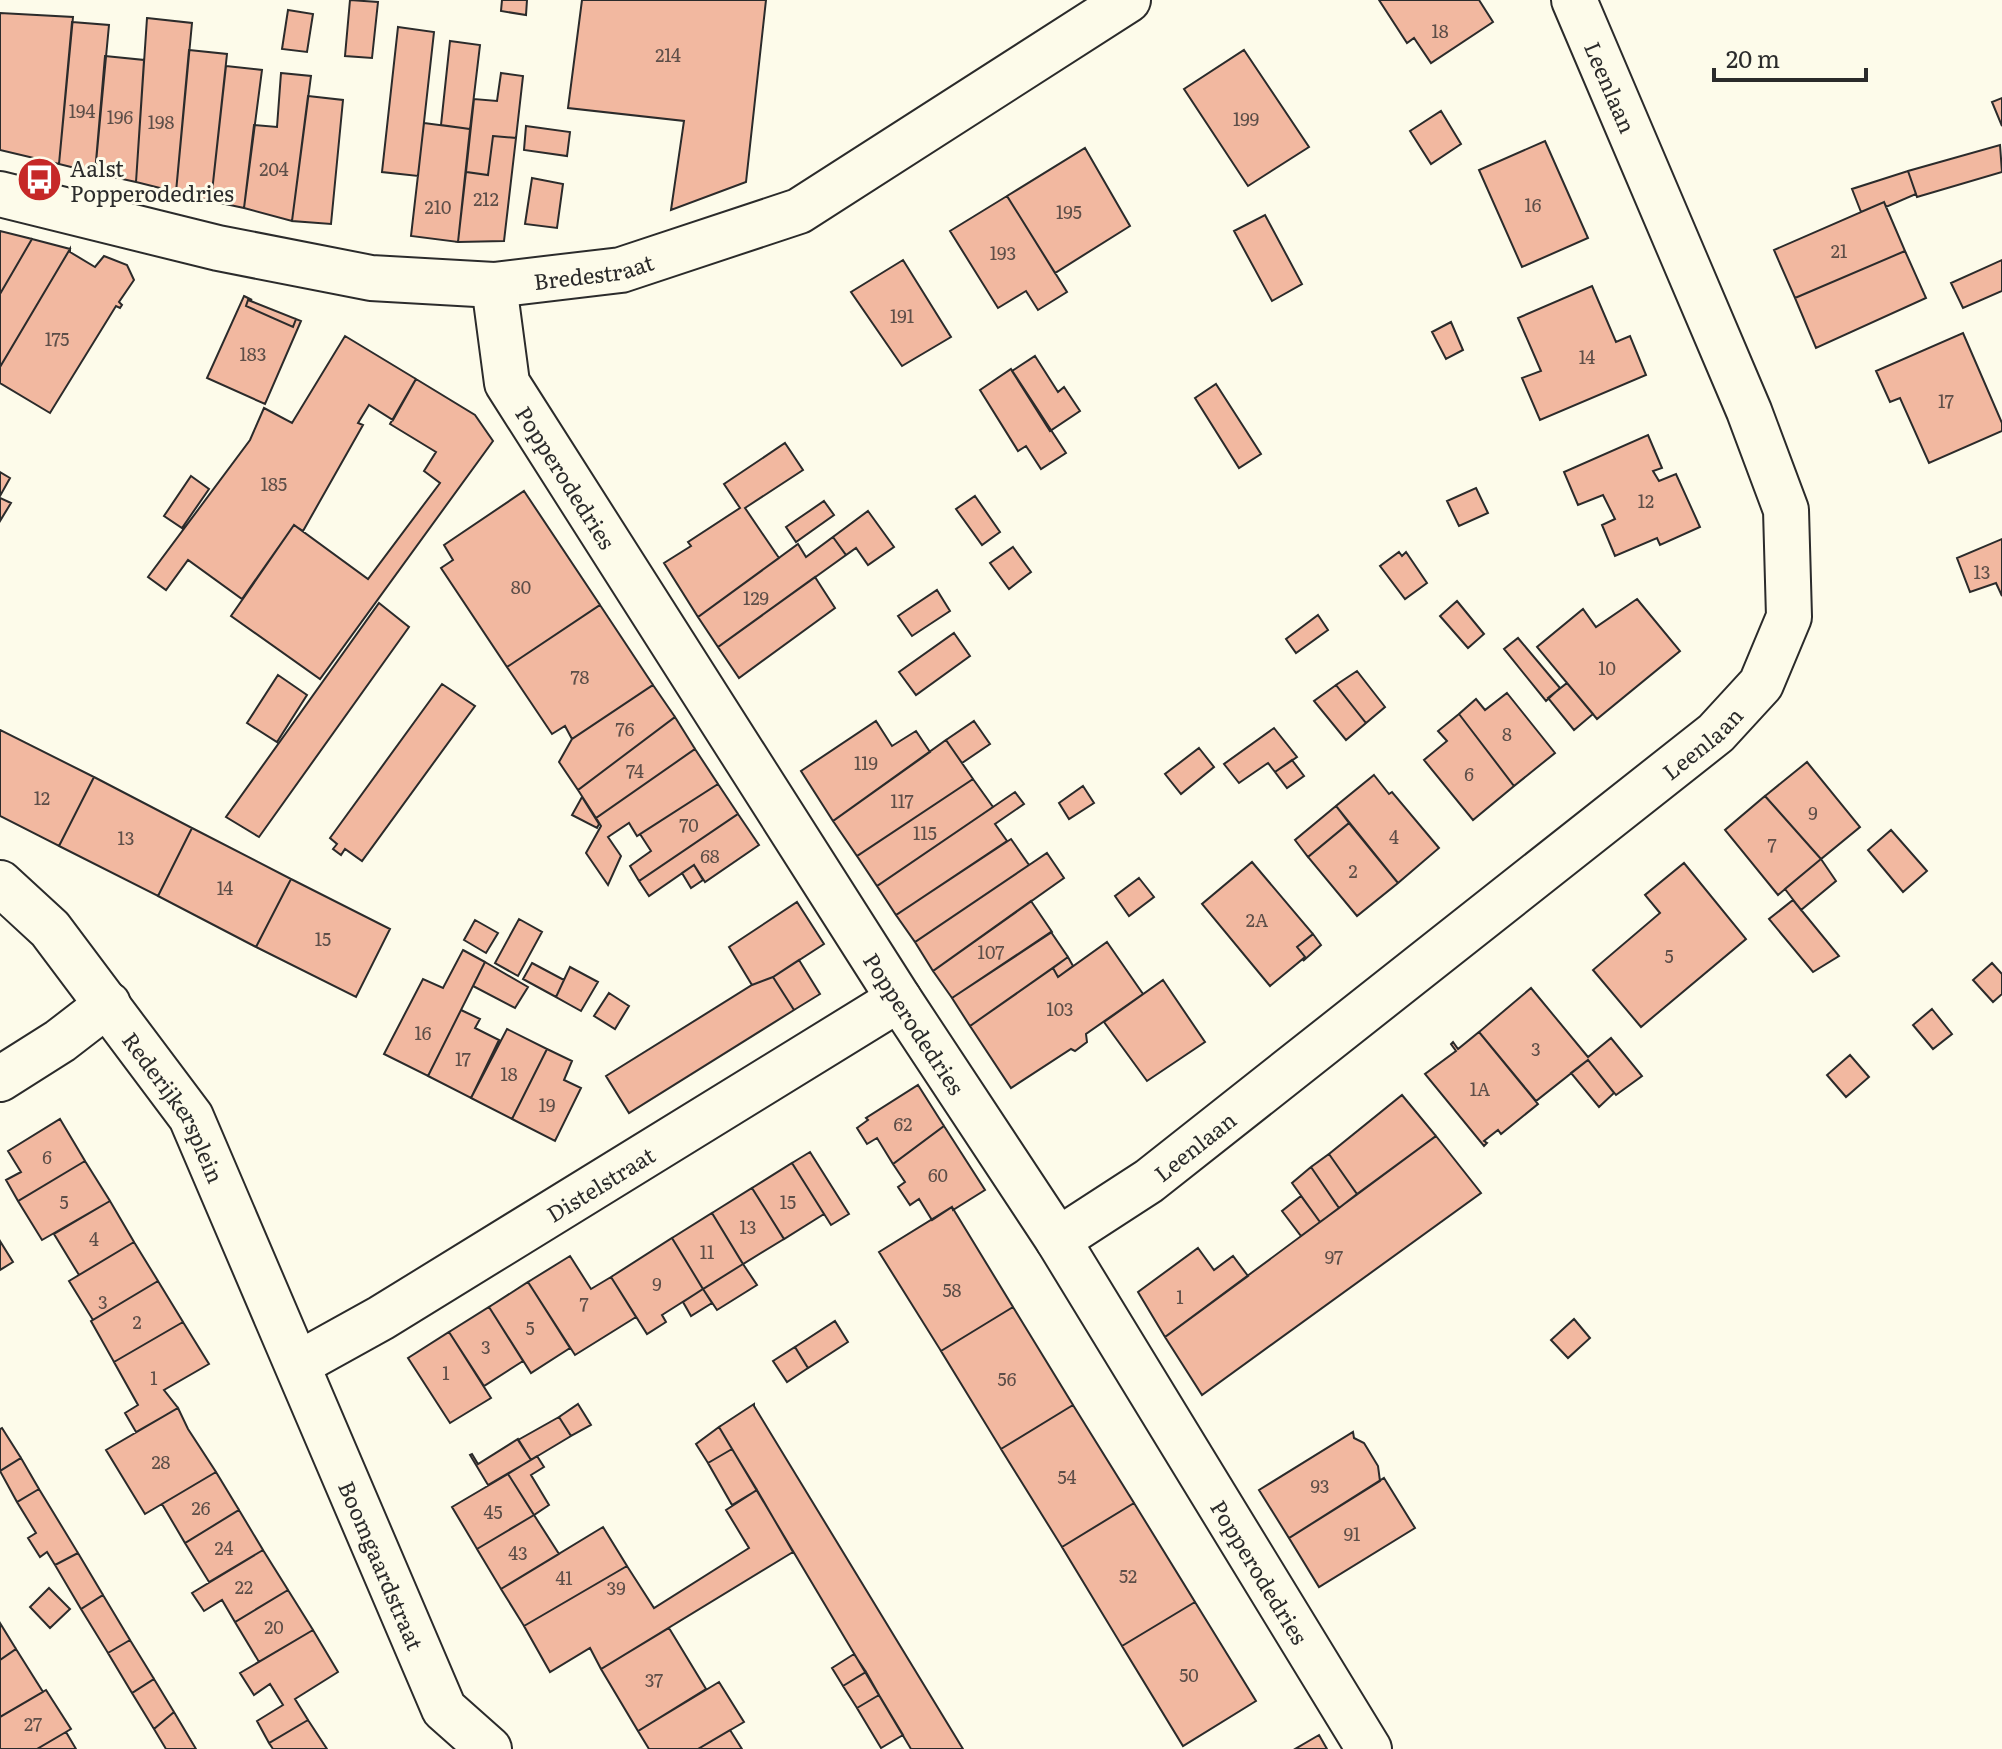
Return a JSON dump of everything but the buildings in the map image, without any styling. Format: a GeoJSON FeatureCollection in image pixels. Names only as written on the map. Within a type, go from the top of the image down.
{"type":"FeatureCollection","features":[{"type":"Feature","properties":{"kind":"street","name":"Bredestraat"},"geometry":{"type":"LineString","coordinates":[[0,194],[218,248],[371,278],[494,285],[621,270],[799,211],[1128,0]]}},
{"type":"Feature","properties":{"kind":"street","name":"Leenlaan"},"geometry":{"type":"LineString","coordinates":[[1058,1240],[1149,1181],[1716,733],[1761,684],[1767,671],[1789,617],[1786,510],[1749,411],[1574,0]]}},
{"type":"Feature","properties":{"kind":"street","name":"Popperodedries"},"geometry":{"type":"LineString","coordinates":[[494,285],[507,383],[899,999],[1058,1240],[1369,1749]]}},
{"type":"Feature","properties":{"kind":"street","name":"Rederijkersplein"},"geometry":{"type":"LineString","coordinates":[[0,883],[50,929],[191,1117],[298,1364]]}},
{"type":"Feature","properties":{"kind":"street","name":"Distelstraat"},"geometry":{"type":"LineString","coordinates":[[298,1364],[381,1318],[899,999]]}},
{"type":"Feature","properties":{"kind":"street"},"geometry":{"type":"LineString","coordinates":[[0,1079],[60,1041],[108,1004]]}},
{"type":"Feature","properties":{"kind":"street","name":"Boomgaardstraat"},"geometry":{"type":"LineString","coordinates":[[298,1364],[444,1709],[489,1749]]}},
{"type":"Feature","properties":{"kind":"place","name":"Aalst Popperodedries"},"geometry":{"type":"Point","coordinates":[39,180]}}]}
